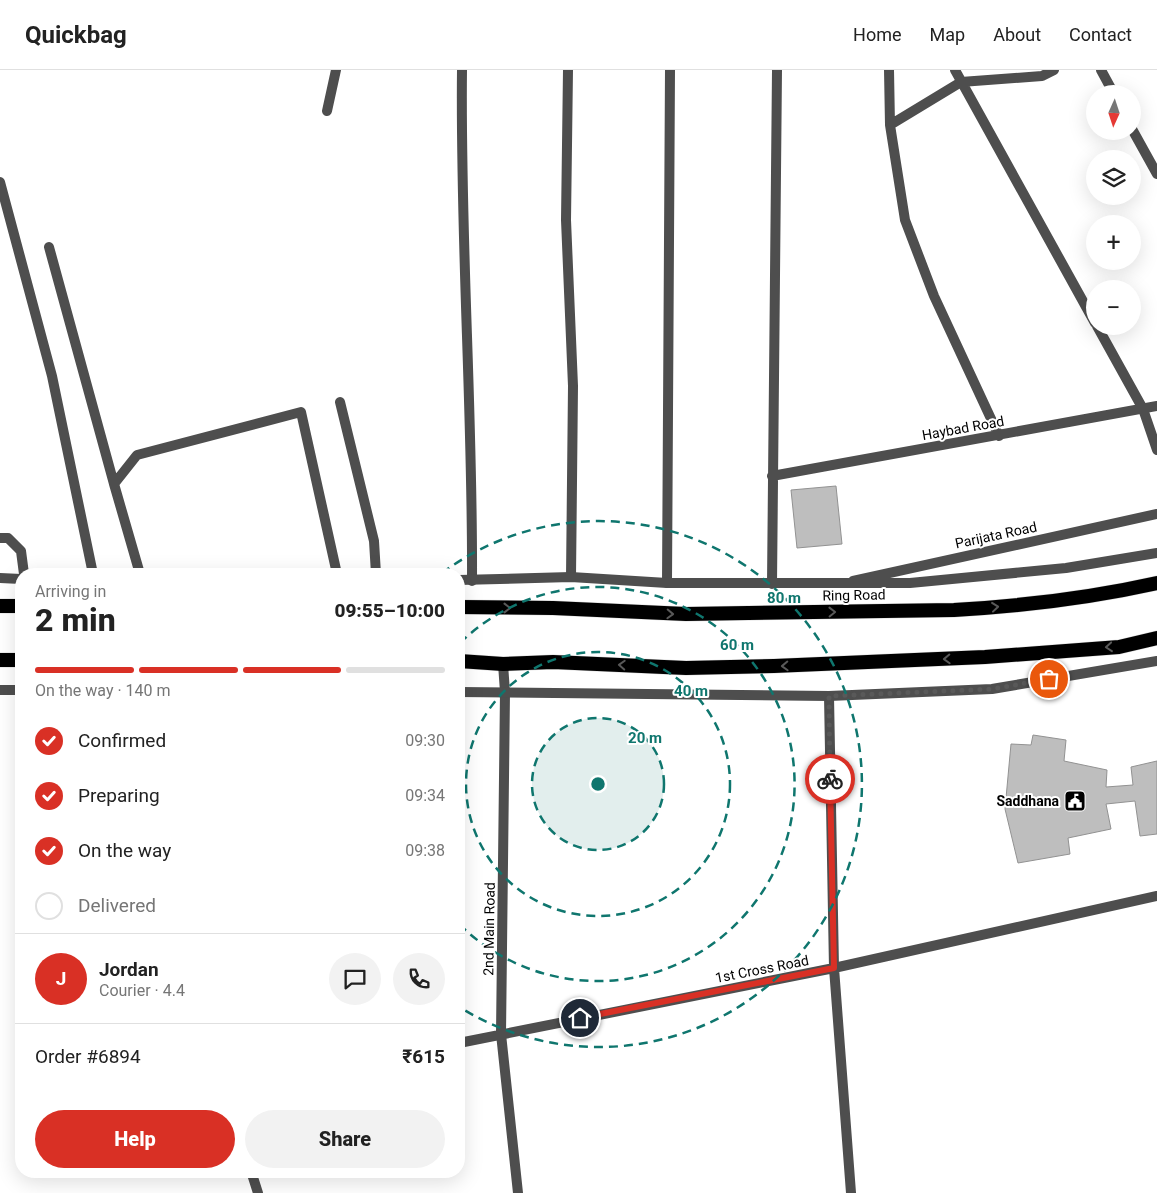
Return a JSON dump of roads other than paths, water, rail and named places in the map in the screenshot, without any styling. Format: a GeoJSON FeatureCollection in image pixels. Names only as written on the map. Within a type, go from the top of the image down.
{"type":"FeatureCollection","features":[{"type":"Feature","properties":{"kind":"highway","name":"Ring Road"},"geometry":{"type":"LineString","coordinates":[[465,607],[553,608],[686,614],[954,610],[990,608],[1111,593],[1157,583]]}},
{"type":"Feature","properties":{"kind":"highway"},"geometry":{"type":"LineString","coordinates":[[0,606],[15,606]]}},
{"type":"Feature","properties":{"kind":"highway"},"geometry":{"type":"LineString","coordinates":[[465,661],[503,664],[553,662],[686,668],[812,664],[985,657],[1119,646],[1157,638]]}},
{"type":"Feature","properties":{"kind":"highway"},"geometry":{"type":"LineString","coordinates":[[0,660],[15,660]]}},
{"type":"Feature","properties":{"kind":"street"},"geometry":{"type":"LineString","coordinates":[[328,111],[336,70]]}},
{"type":"Feature","properties":{"kind":"street"},"geometry":{"type":"LineString","coordinates":[[462,70],[462,184],[473,474],[472,581]]}},
{"type":"Feature","properties":{"kind":"street"},"geometry":{"type":"LineString","coordinates":[[568,70],[566,220],[572,386],[572,577]]}},
{"type":"Feature","properties":{"kind":"street"},"geometry":{"type":"LineString","coordinates":[[667,583],[670,70]]}},
{"type":"Feature","properties":{"kind":"street"},"geometry":{"type":"LineString","coordinates":[[772,584],[777,70]]}},
{"type":"Feature","properties":{"kind":"street"},"geometry":{"type":"LineString","coordinates":[[889,70],[890,125],[905,220],[934,296],[999,436]]}},
{"type":"Feature","properties":{"kind":"street"},"geometry":{"type":"LineString","coordinates":[[954,70],[1086,307]]}},
{"type":"Feature","properties":{"kind":"street"},"geometry":{"type":"LineString","coordinates":[[890,125],[962,82],[1054,70]]}},
{"type":"Feature","properties":{"kind":"street"},"geometry":{"type":"LineString","coordinates":[[1101,70],[1109,85]]}},
{"type":"Feature","properties":{"kind":"street"},"geometry":{"type":"LineString","coordinates":[[1138,140],[1157,174]]}},
{"type":"Feature","properties":{"kind":"street"},"geometry":{"type":"LineString","coordinates":[[0,182],[52,376],[92,568]]}},
{"type":"Feature","properties":{"kind":"street"},"geometry":{"type":"LineString","coordinates":[[49,247],[138,568]]}},
{"type":"Feature","properties":{"kind":"street"},"geometry":{"type":"LineString","coordinates":[[1102,335],[1143,409],[1157,450]]}},
{"type":"Feature","properties":{"kind":"street"},"geometry":{"type":"LineString","coordinates":[[340,402],[374,541],[376,568]]}},
{"type":"Feature","properties":{"kind":"street","name":"Haybad Road"},"geometry":{"type":"LineString","coordinates":[[772,476],[1157,406]]}},
{"type":"Feature","properties":{"kind":"street"},"geometry":{"type":"LineString","coordinates":[[114,484],[137,456],[301,412],[335,568]]}},
{"type":"Feature","properties":{"kind":"street","name":"Parijata Road"},"geometry":{"type":"LineString","coordinates":[[841,584],[1157,514]]}},
{"type":"Feature","properties":{"kind":"street"},"geometry":{"type":"LineString","coordinates":[[0,538],[8,538],[21,551],[23,568]]}},
{"type":"Feature","properties":{"kind":"street"},"geometry":{"type":"LineString","coordinates":[[465,580],[572,577],[667,583],[841,584],[960,580],[1066,568],[1157,553]]}},
{"type":"Feature","properties":{"kind":"street"},"geometry":{"type":"LineString","coordinates":[[0,578],[15,579]]}},
{"type":"Feature","properties":{"kind":"street"},"geometry":{"type":"LineString","coordinates":[[465,692],[829,696],[992,689],[1157,661]]}},
{"type":"Feature","properties":{"kind":"street","name":"2nd Main Road"},"geometry":{"type":"LineString","coordinates":[[503,664],[505,692],[501,1034],[518,1193]]}},
{"type":"Feature","properties":{"kind":"street"},"geometry":{"type":"LineString","coordinates":[[0,690],[15,690]]}},
{"type":"Feature","properties":{"kind":"street"},"geometry":{"type":"LineString","coordinates":[[829,696],[834,968],[851,1193]]}},
{"type":"Feature","properties":{"kind":"street","name":"1st Cross Road"},"geometry":{"type":"LineString","coordinates":[[465,1042],[834,968],[1157,896]]}},
{"type":"Feature","properties":{"kind":"street"},"geometry":{"type":"LineString","coordinates":[[253,1178],[258,1193]]}},
{"type":"Feature","properties":{"kind":"place","name":"Saddhana"},"geometry":{"type":"Point","coordinates":[1075,801]}}]}
